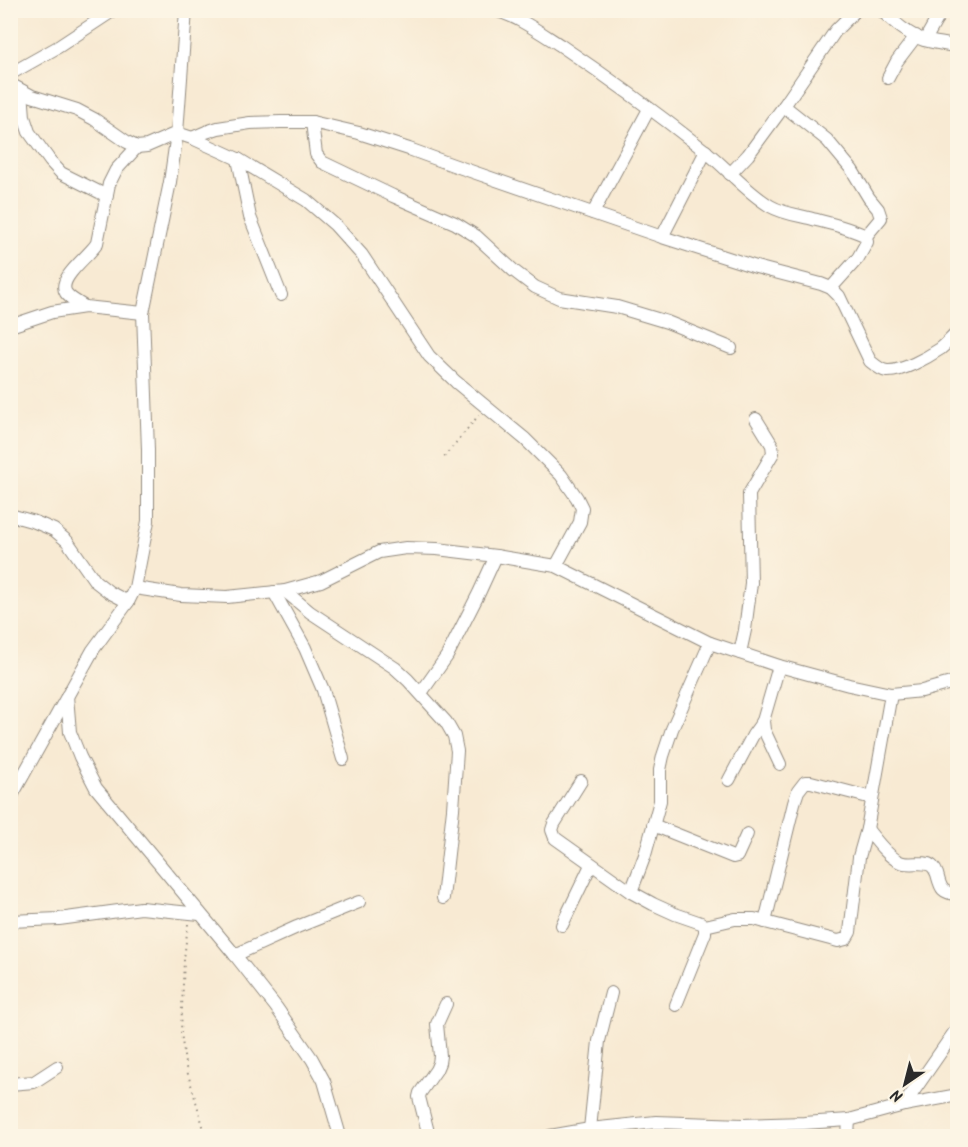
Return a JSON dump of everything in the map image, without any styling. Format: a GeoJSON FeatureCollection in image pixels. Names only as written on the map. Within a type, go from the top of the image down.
{"type":"FeatureCollection","features":[{"type":"Feature","properties":{"kind":"street"},"geometry":{"type":"LineString","coordinates":[[10,74],[58,47],[114,10]]}},
{"type":"Feature","properties":{"kind":"street"},"geometry":{"type":"LineString","coordinates":[[10,799],[93,650],[128,602],[135,588],[148,521],[143,312],[170,182],[177,133],[186,10]]}},
{"type":"Feature","properties":{"kind":"street"},"geometry":{"type":"LineString","coordinates":[[450,10],[458,13],[478,10]]}},
{"type":"Feature","properties":{"kind":"street"},"geometry":{"type":"LineString","coordinates":[[491,10],[511,16],[544,34],[584,61],[706,152],[773,207],[866,236]]}},
{"type":"Feature","properties":{"kind":"street"},"geometry":{"type":"LineString","coordinates":[[730,174],[748,155],[836,30],[856,10]]}},
{"type":"Feature","properties":{"kind":"street"},"geometry":{"type":"LineString","coordinates":[[880,10],[902,28],[920,38],[957,47]]}},
{"type":"Feature","properties":{"kind":"street"},"geometry":{"type":"LineString","coordinates":[[888,78],[897,61],[920,38],[942,10]]}},
{"type":"Feature","properties":{"kind":"street"},"geometry":{"type":"LineString","coordinates":[[10,84],[44,100],[77,110],[137,147],[147,146],[177,133],[192,138],[238,159],[306,200],[335,225],[362,255],[429,356],[525,439],[561,475],[577,498],[582,508],[580,522],[556,566]]}},
{"type":"Feature","properties":{"kind":"street"},"geometry":{"type":"LineString","coordinates":[[22,91],[24,117],[29,132],[50,162],[61,173],[107,196]]}},
{"type":"Feature","properties":{"kind":"street"},"geometry":{"type":"LineString","coordinates":[[784,106],[827,140],[852,170],[878,209],[881,218],[866,236]]}},
{"type":"Feature","properties":{"kind":"street"},"geometry":{"type":"LineString","coordinates":[[593,213],[649,109]]}},
{"type":"Feature","properties":{"kind":"street"},"geometry":{"type":"LineString","coordinates":[[192,138],[218,128],[250,123],[312,122],[410,149],[662,237],[831,288],[839,296],[870,361],[888,371],[902,369],[942,348],[957,332]]}},
{"type":"Feature","properties":{"kind":"street"},"geometry":{"type":"LineString","coordinates":[[312,122],[316,154],[322,162],[462,227],[476,236],[535,287],[560,298],[617,307],[667,322],[731,348]]}},
{"type":"Feature","properties":{"kind":"street"},"geometry":{"type":"LineString","coordinates":[[85,307],[65,292],[64,286],[72,270],[95,247],[111,177],[137,147]]}},
{"type":"Feature","properties":{"kind":"street"},"geometry":{"type":"LineString","coordinates":[[662,237],[706,152]]}},
{"type":"Feature","properties":{"kind":"street"},"geometry":{"type":"LineString","coordinates":[[238,159],[250,217],[281,295]]}},
{"type":"Feature","properties":{"kind":"street"},"geometry":{"type":"LineString","coordinates":[[831,288],[858,258],[867,242],[866,236]]}},
{"type":"Feature","properties":{"kind":"street"},"geometry":{"type":"LineString","coordinates":[[10,326],[52,312],[85,307],[143,312]]}},
{"type":"Feature","properties":{"kind":"street"},"geometry":{"type":"LineString","coordinates":[[740,653],[751,583],[749,494],[773,453],[756,418]]}},
{"type":"Feature","properties":{"kind":"street"},"geometry":{"type":"LineString","coordinates":[[10,515],[54,530],[67,541],[95,581],[128,602]]}},
{"type":"Feature","properties":{"kind":"street"},"geometry":{"type":"LineString","coordinates":[[135,588],[227,597],[279,591],[321,581],[379,552],[406,548],[436,549],[556,566],[710,643],[849,686],[891,694],[922,691],[957,681]]}},
{"type":"Feature","properties":{"kind":"street"},"geometry":{"type":"LineString","coordinates":[[421,693],[447,656],[496,556]]}},
{"type":"Feature","properties":{"kind":"street"},"geometry":{"type":"LineString","coordinates":[[279,591],[395,668],[421,693],[446,722],[454,736],[458,751],[443,898]]}},
{"type":"Feature","properties":{"kind":"street"},"geometry":{"type":"LineString","coordinates":[[279,591],[323,690],[343,759]]}},
{"type":"Feature","properties":{"kind":"street"},"geometry":{"type":"LineString","coordinates":[[631,892],[645,855],[660,801],[660,770],[663,756],[672,729],[710,643]]}},
{"type":"Feature","properties":{"kind":"street"},"geometry":{"type":"LineString","coordinates":[[729,780],[763,721],[779,666]]}},
{"type":"Feature","properties":{"kind":"street"},"geometry":{"type":"LineString","coordinates":[[581,780],[554,824],[552,830],[555,838],[631,892],[660,908],[705,926],[735,919],[754,919],[838,941],[846,939],[850,932],[859,857],[867,829],[891,694]]}},
{"type":"Feature","properties":{"kind":"street"},"geometry":{"type":"LineString","coordinates":[[67,695],[70,732],[96,788],[195,914],[235,955],[276,1007],[312,1059],[324,1081],[340,1137]]}},
{"type":"Feature","properties":{"kind":"street"},"geometry":{"type":"LineString","coordinates":[[763,721],[764,730],[780,764]]}},
{"type":"Feature","properties":{"kind":"street"},"geometry":{"type":"LineString","coordinates":[[765,921],[794,803],[798,791],[805,782],[872,798]]}},
{"type":"Feature","properties":{"kind":"street"},"geometry":{"type":"LineString","coordinates":[[654,825],[733,857],[736,856],[747,834]]}},
{"type":"Feature","properties":{"kind":"street"},"geometry":{"type":"LineString","coordinates":[[867,829],[898,861],[933,866],[940,888],[957,895]]}},
{"type":"Feature","properties":{"kind":"street"},"geometry":{"type":"LineString","coordinates":[[562,925],[591,865]]}},
{"type":"Feature","properties":{"kind":"street"},"geometry":{"type":"LineString","coordinates":[[235,955],[359,902]]}},
{"type":"Feature","properties":{"kind":"street"},"geometry":{"type":"LineString","coordinates":[[10,921],[58,919],[141,908],[195,914]]}},
{"type":"Feature","properties":{"kind":"street"},"geometry":{"type":"LineString","coordinates":[[676,1005],[705,933],[705,926]]}},
{"type":"Feature","properties":{"kind":"street"},"geometry":{"type":"LineString","coordinates":[[590,1129],[599,1041],[611,993]]}},
{"type":"Feature","properties":{"kind":"street"},"geometry":{"type":"LineString","coordinates":[[429,1137],[419,1097],[439,1063],[437,1024],[446,1004]]}},
{"type":"Feature","properties":{"kind":"street"},"geometry":{"type":"LineString","coordinates":[[904,1105],[957,1027]]}},
{"type":"Feature","properties":{"kind":"street"},"geometry":{"type":"LineString","coordinates":[[10,1084],[34,1082],[57,1067]]}},
{"type":"Feature","properties":{"kind":"street"},"geometry":{"type":"LineString","coordinates":[[549,1137],[590,1129],[656,1122],[743,1125],[849,1120],[904,1105],[957,1095]]}},
{"type":"Feature","properties":{"kind":"street"},"geometry":{"type":"LineString","coordinates":[[848,1137],[849,1120]]}},
{"type":"Feature","properties":{"kind":"path"},"geometry":{"type":"LineString","coordinates":[[444,457],[486,406]]}},
{"type":"Feature","properties":{"kind":"path"},"geometry":{"type":"LineString","coordinates":[[195,914],[184,959],[182,1032],[185,1064],[206,1137]]}}]}
